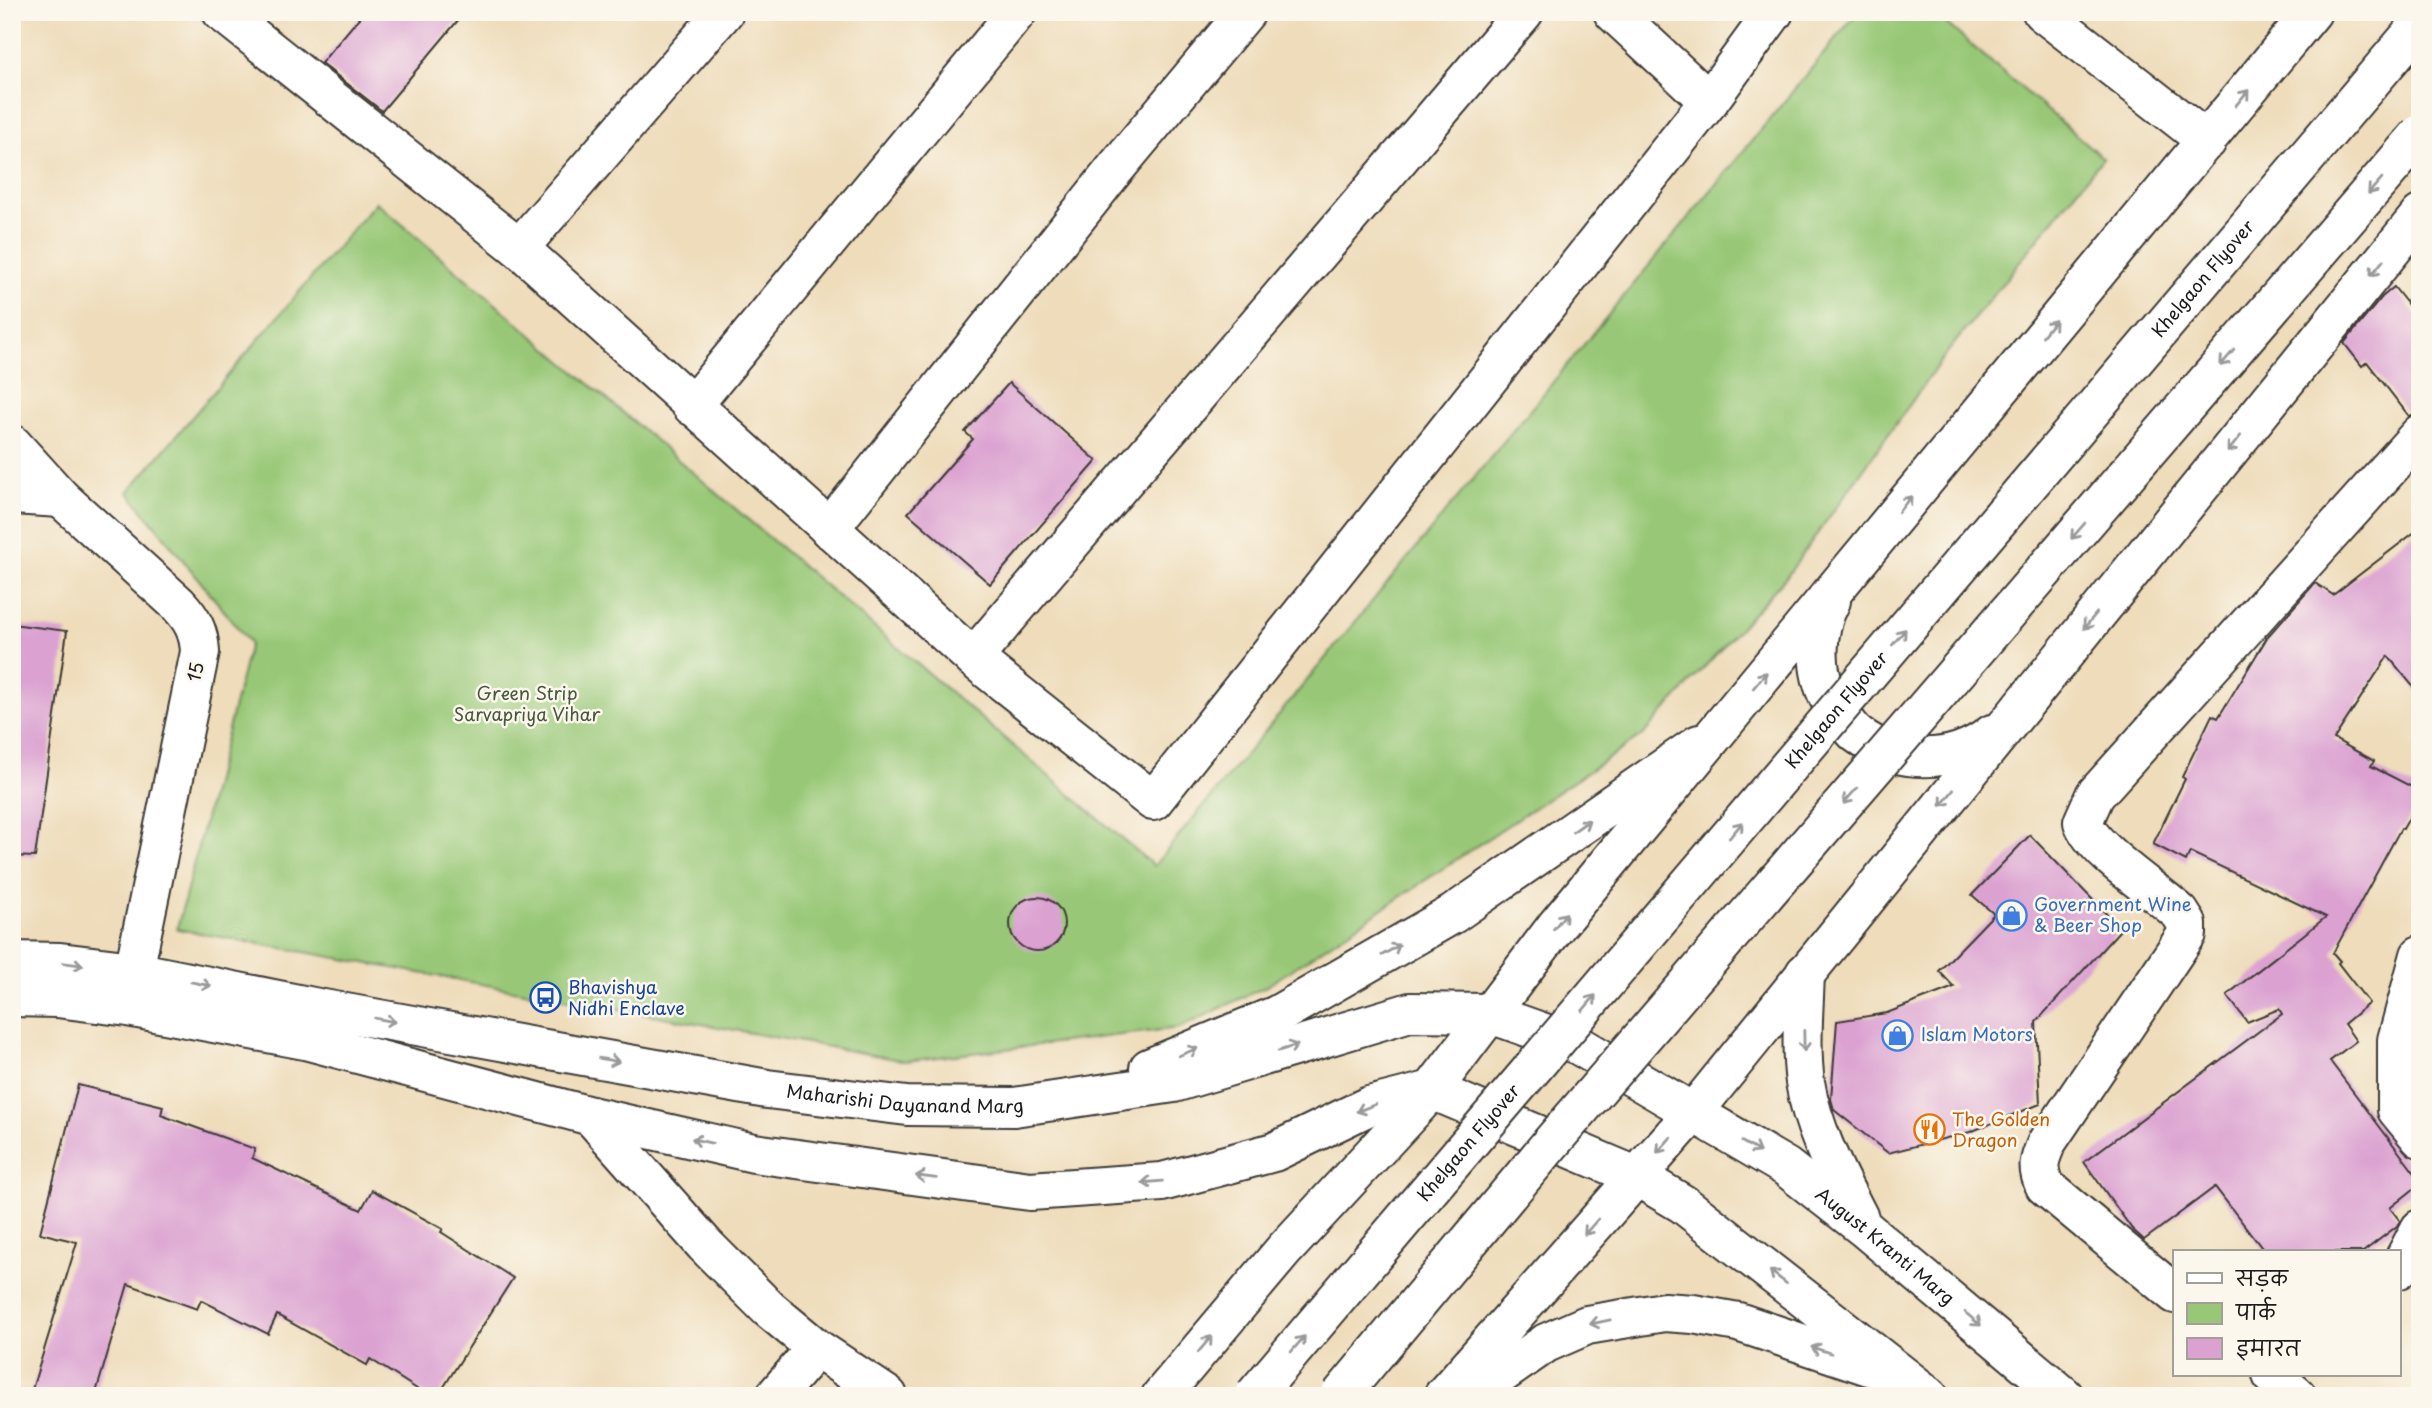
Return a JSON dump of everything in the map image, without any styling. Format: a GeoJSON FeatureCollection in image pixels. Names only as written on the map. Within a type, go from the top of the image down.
{"type":"FeatureCollection","features":[{"type":"Feature","properties":{"kind":"main road"},"geometry":{"type":"LineString","coordinates":[[222,12],[519,248],[972,658],[1153,801],[1709,101],[1774,12]]}},
{"type":"Feature","properties":{"kind":"main road"},"geometry":{"type":"LineString","coordinates":[[519,248],[724,12]]}},
{"type":"Feature","properties":{"kind":"main road"},"geometry":{"type":"LineString","coordinates":[[692,406],[1017,12]]}},
{"type":"Feature","properties":{"kind":"main road"},"geometry":{"type":"LineString","coordinates":[[829,529],[1115,169],[1246,12]]}},
{"type":"Feature","properties":{"kind":"main road"},"geometry":{"type":"LineString","coordinates":[[972,658],[1524,12]]}},
{"type":"Feature","properties":{"kind":"main road"},"geometry":{"type":"LineString","coordinates":[[1613,12],[1709,101]]}},
{"type":"Feature","properties":{"kind":"main road"},"geometry":{"type":"LineString","coordinates":[[2042,12],[2207,141]]}},
{"type":"Feature","properties":{"kind":"main road"},"geometry":{"type":"LineString","coordinates":[[1161,1396],[1284,1250],[1432,1090],[1557,925],[2312,12]]}},
{"type":"Feature","properties":{"kind":"main road","name":"Khelgaon Flyover"},"geometry":{"type":"LineString","coordinates":[[1254,1396],[2420,24]]}},
{"type":"Feature","properties":{"kind":"main road"},"geometry":{"type":"LineString","coordinates":[[1340,1396],[1560,1133],[2420,134]]}},
{"type":"Feature","properties":{"kind":"main road"},"geometry":{"type":"LineString","coordinates":[[1443,1396],[1692,1114],[2420,215]]}},
{"type":"Feature","properties":{"kind":"main road"},"geometry":{"type":"LineString","coordinates":[[2173,1292],[2045,1186],[2039,1173],[2040,1157],[2047,1142],[2187,934],[2186,924],[2180,913],[2103,849],[2087,832],[2083,822],[2095,795],[2420,434]]}},
{"type":"Feature","properties":{"kind":"main road","name":"15"},"geometry":{"type":"LineString","coordinates":[[12,444],[61,498],[178,604],[189,616],[199,636],[200,652],[131,989]]}},
{"type":"Feature","properties":{"kind":"main road"},"geometry":{"type":"LineString","coordinates":[[12,495],[61,498]]}},
{"type":"Feature","properties":{"kind":"main road"},"geometry":{"type":"LineString","coordinates":[[1843,580],[1823,617],[1818,660],[1830,700],[1856,733],[1894,754],[1936,759],[1977,747],[2010,720]]}},
{"type":"Feature","properties":{"kind":"main road"},"geometry":{"type":"LineString","coordinates":[[1079,1096],[1289,1008],[1484,894],[1716,732]]}},
{"type":"Feature","properties":{"kind":"main road"},"geometry":{"type":"LineString","coordinates":[[2420,955],[2397,1040],[2397,1110],[2420,1138]]}},
{"type":"Feature","properties":{"kind":"main road"},"geometry":{"type":"LineString","coordinates":[[12,961],[60,962],[131,989],[311,1024],[591,1116],[754,1153],[1030,1191],[1162,1182],[1274,1152],[1369,1106],[1432,1090],[1636,1175],[1693,1212],[1919,1387]]}},
{"type":"Feature","properties":{"kind":"main road"},"geometry":{"type":"LineString","coordinates":[[1805,972],[1805,1080],[1830,1161],[1864,1228]]}},
{"type":"Feature","properties":{"kind":"main road"},"geometry":{"type":"LineString","coordinates":[[12,997],[57,998],[131,989]]}},
{"type":"Feature","properties":{"kind":"main road","name":"Maharishi Dayanand Marg"},"geometry":{"type":"LineString","coordinates":[[311,1024],[767,1089],[907,1106],[1014,1107],[1174,1083],[1410,1012],[1489,1013]]}},
{"type":"Feature","properties":{"kind":"main road","name":"August Kranti Marg"},"geometry":{"type":"LineString","coordinates":[[1489,1013],[1578,1045],[1786,1167],[1864,1228],[2064,1396]]}},
{"type":"Feature","properties":{"kind":"main road"},"geometry":{"type":"LineString","coordinates":[[591,1116],[705,1245],[769,1309],[816,1348],[888,1396]]}},
{"type":"Feature","properties":{"kind":"main road"},"geometry":{"type":"LineString","coordinates":[[2400,1267],[2420,1229]]}},
{"type":"Feature","properties":{"kind":"main road"},"geometry":{"type":"LineString","coordinates":[[1470,1396],[1546,1343],[1587,1325],[1664,1312],[1738,1322],[1919,1387]]}},
{"type":"Feature","properties":{"kind":"main road"},"geometry":{"type":"LineString","coordinates":[[775,1396],[816,1348]]}},
{"type":"Feature","properties":{"kind":"green space","name":"Green Strip Sarvapriya Vihar"},"geometry":{"type":"Polygon","coordinates":[[[1858,12],[1933,12],[2103,158],[1945,355],[1787,576],[1643,735],[1267,986],[1179,1028],[906,1061],[177,929],[250,643],[128,492],[376,202],[1154,866],[1858,12]]]}},
{"type":"Feature","properties":{"kind":"building"},"geometry":{"type":"Polygon","coordinates":[[[364,12],[465,12],[382,111],[321,63],[364,12]]]}},
{"type":"Feature","properties":{"kind":"building"},"geometry":{"type":"Polygon","coordinates":[[[2394,287],[2420,320],[2420,413],[2409,416],[2367,362],[2362,366],[2344,343],[2382,297],[2394,287]]]}},
{"type":"Feature","properties":{"kind":"building"},"geometry":{"type":"Polygon","coordinates":[[[1009,383],[1097,461],[990,584],[908,513],[973,439],[965,432],[1009,383]]]}},
{"type":"Feature","properties":{"kind":"building"},"geometry":{"type":"Polygon","coordinates":[[[2420,528],[2420,695],[2388,656],[2334,739],[2374,761],[2371,766],[2420,791],[2420,798],[2333,953],[2369,1003],[2344,1024],[2356,1041],[2330,1061],[2420,1180],[2420,1184],[2390,1208],[2400,1221],[2397,1226],[2366,1250],[2263,1250],[2215,1187],[2144,1240],[2132,1229],[2084,1162],[2282,1014],[2279,1009],[2247,1022],[2227,995],[2326,917],[2190,852],[2186,861],[2153,844],[2212,715],[2218,718],[2268,636],[2315,583],[2333,595],[2420,528]]]}},
{"type":"Feature","properties":{"kind":"building"},"geometry":{"type":"Polygon","coordinates":[[[12,624],[67,631],[35,857],[12,856],[12,624]]]}},
{"type":"Feature","properties":{"kind":"building"},"geometry":{"type":"Polygon","coordinates":[[[2030,835],[2121,929],[2036,1022],[2040,1104],[1970,1132],[1888,1153],[1834,1110],[1831,1099],[1837,1021],[1887,1013],[1954,987],[1939,971],[1994,914],[1972,895],[2030,835]]]}},
{"type":"Feature","properties":{"kind":"building"},"geometry":{"type":"Polygon","coordinates":[[[1037,897],[1056,905],[1064,924],[1056,943],[1037,951],[1018,943],[1010,924],[1018,905],[1037,897]]]}},
{"type":"Feature","properties":{"kind":"building"},"geometry":{"type":"Polygon","coordinates":[[[78,1085],[163,1106],[161,1115],[255,1149],[252,1158],[361,1210],[372,1190],[443,1229],[441,1232],[513,1278],[438,1396],[428,1396],[370,1359],[367,1365],[277,1315],[268,1334],[201,1300],[197,1309],[128,1284],[95,1396],[30,1396],[77,1242],[40,1233],[78,1085]]]}},
{"type":"Feature","properties":{"kind":"place","name":"Government Wine & Beer Shop"},"geometry":{"type":"Point","coordinates":[2011,915]}},
{"type":"Feature","properties":{"kind":"place","name":"Bhavishya Nidhi Enclave"},"geometry":{"type":"Point","coordinates":[545,998]}},
{"type":"Feature","properties":{"kind":"place","name":"Islam Motors"},"geometry":{"type":"Point","coordinates":[1898,1035]}},
{"type":"Feature","properties":{"kind":"place","name":"The Golden Dragon"},"geometry":{"type":"Point","coordinates":[1929,1130]}}]}
